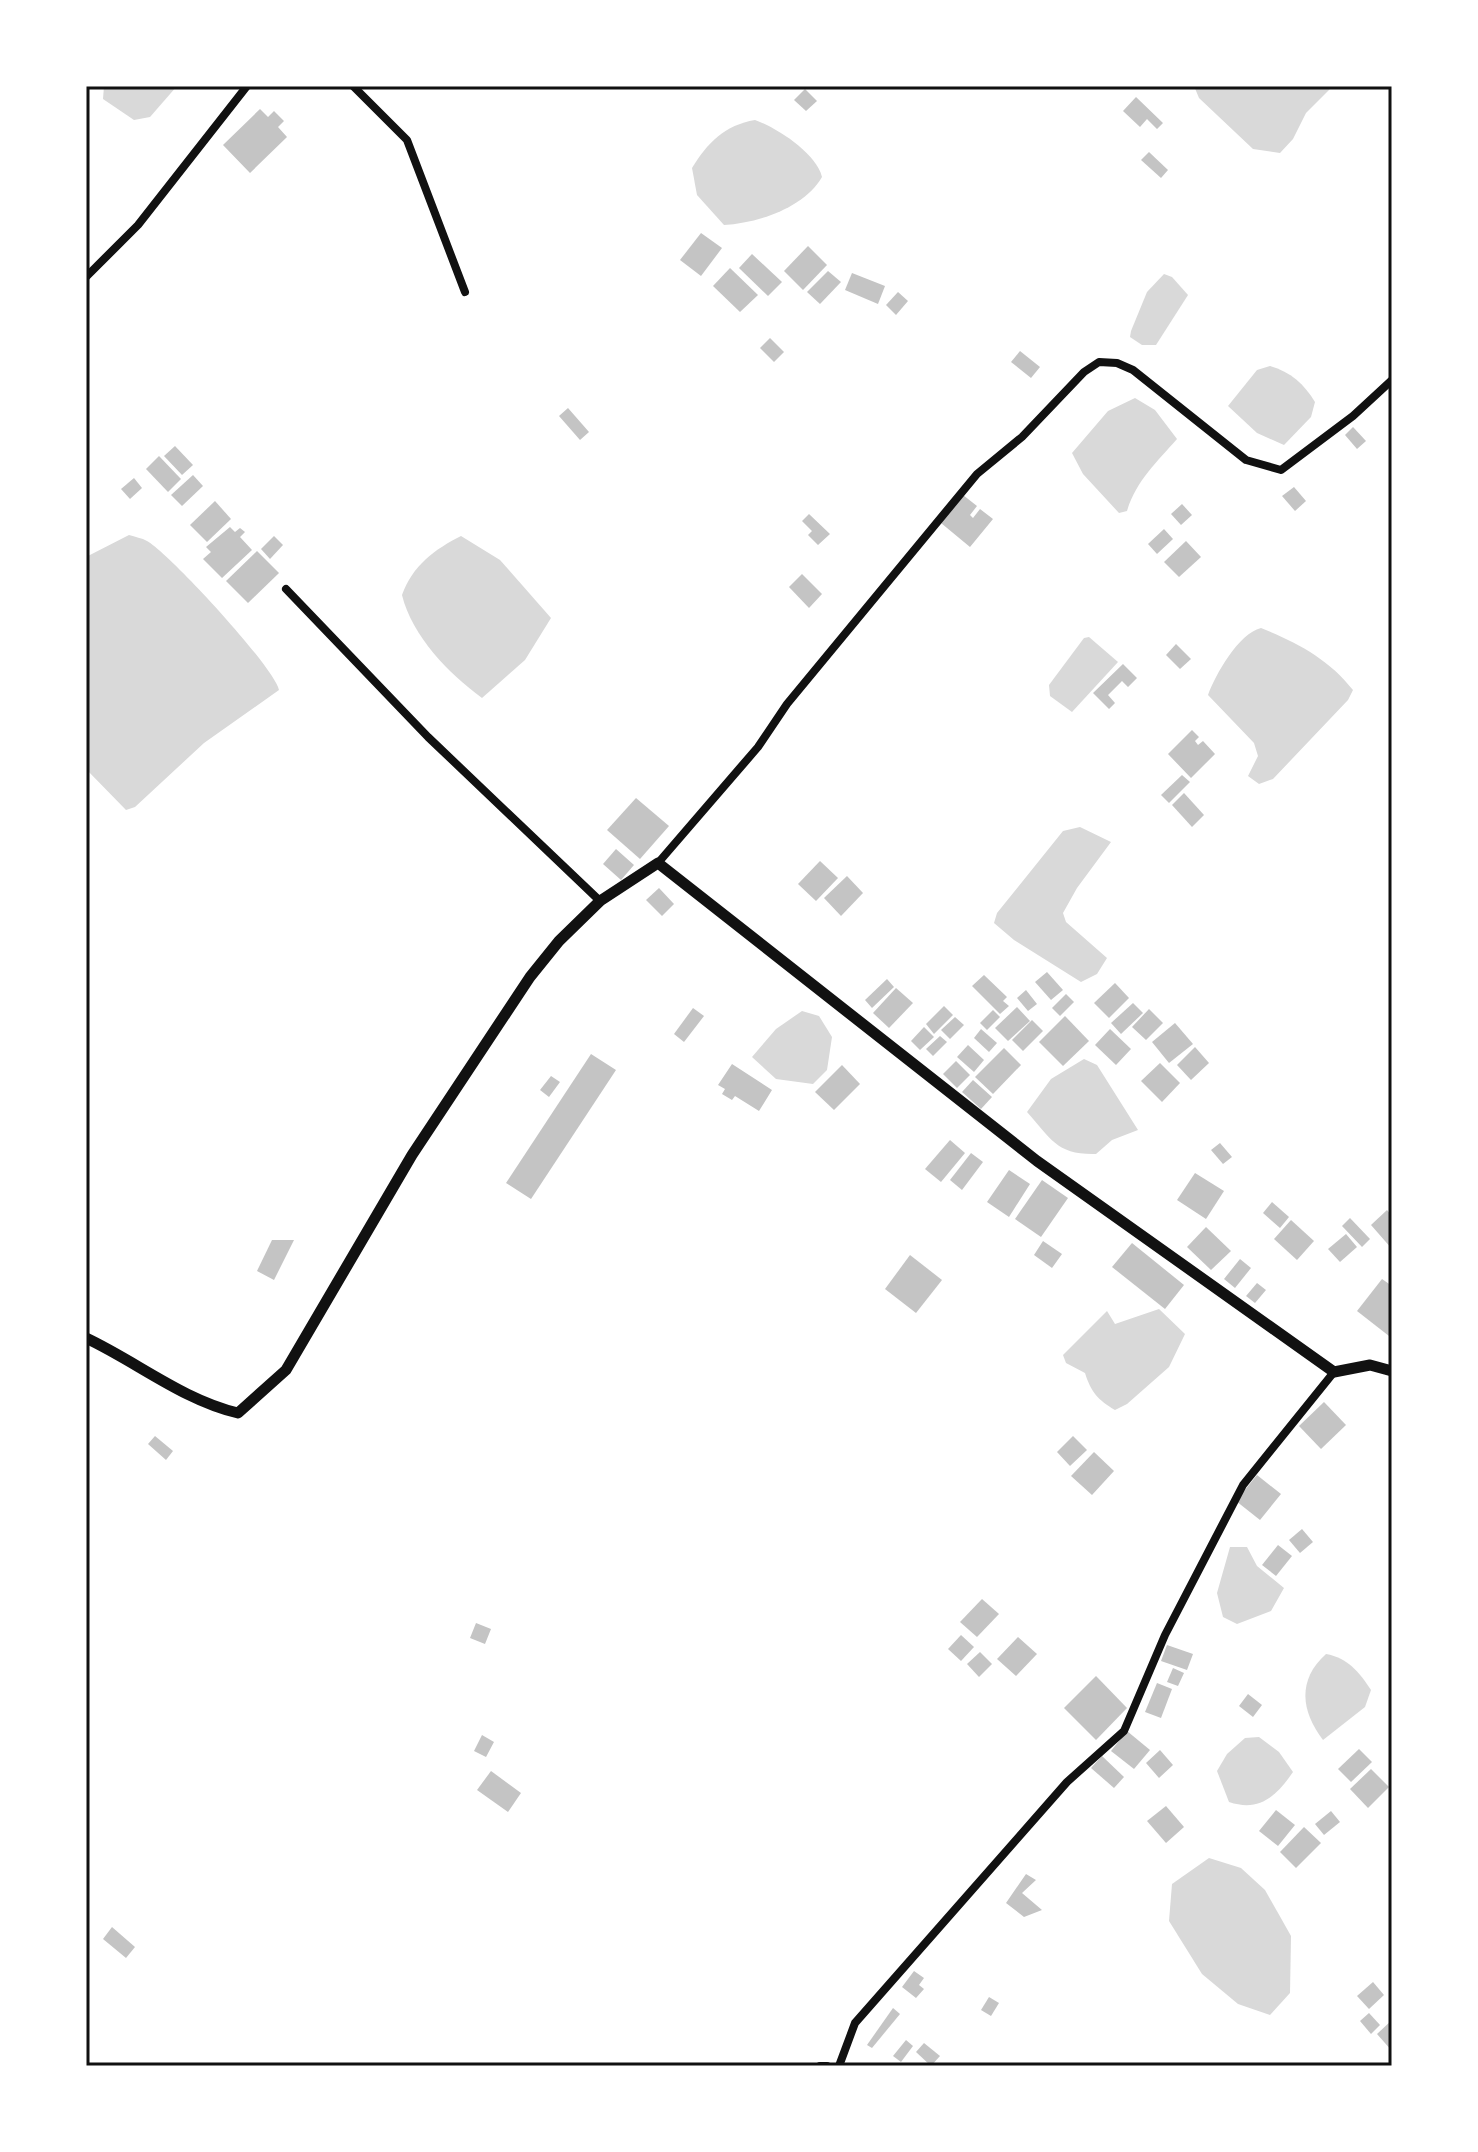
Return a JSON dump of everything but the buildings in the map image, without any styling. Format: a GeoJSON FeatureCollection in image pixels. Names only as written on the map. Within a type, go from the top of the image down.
{"type":"FeatureCollection","features":[{"type":"Feature","properties":{"kind":"street"},"geometry":{"type":"LineString","coordinates":[[86,277],[138,225],[247,86]]}},
{"type":"Feature","properties":{"kind":"street"},"geometry":{"type":"LineString","coordinates":[[353,86],[407,140],[465,292]]}},
{"type":"Feature","properties":{"kind":"street"},"geometry":{"type":"LineString","coordinates":[[86,1338],[121,1354],[207,1406],[238,1413],[286,1370],[412,1155],[530,977],[559,941],[600,901],[658,863],[758,747],[787,704],[977,474],[1022,437],[1074,382],[1099,362],[1117,363],[1133,370],[1246,460],[1281,470],[1353,416],[1392,380]]}},
{"type":"Feature","properties":{"kind":"street"},"geometry":{"type":"LineString","coordinates":[[286,589],[428,737],[600,901]]}},
{"type":"Feature","properties":{"kind":"street"},"geometry":{"type":"LineString","coordinates":[[658,863],[1037,1161],[1334,1372]]}},
{"type":"Feature","properties":{"kind":"street"},"geometry":{"type":"LineString","coordinates":[[839,2066],[855,2023],[1067,1782],[1124,1731],[1165,1635],[1243,1485],[1334,1372],[1370,1365],[1392,1371]]}},
{"type":"Feature","properties":{"kind":"street"},"geometry":{"type":"LineString","coordinates":[[820,2066],[827,2066]]}},
{"type":"Feature","properties":{"kind":"shaded area"},"geometry":{"type":"Polygon","coordinates":[[[104,86],[177,86],[150,117],[134,120],[103,99],[104,86]]]}},
{"type":"Feature","properties":{"kind":"shaded area"},"geometry":{"type":"Polygon","coordinates":[[[1194,86],[1333,86],[1306,113],[1293,139],[1280,153],[1253,149],[1199,98],[1194,86]]]}},
{"type":"Feature","properties":{"kind":"shaded area"},"geometry":{"type":"Polygon","coordinates":[[[755,120],[784,135],[804,151],[822,177],[804,197],[779,212],[724,225],[697,195],[692,168],[718,136],[744,122],[755,120]]]}},
{"type":"Feature","properties":{"kind":"shaded area"},"geometry":{"type":"Polygon","coordinates":[[[1164,274],[1172,277],[1188,295],[1156,345],[1142,345],[1130,337],[1131,331],[1147,292],[1164,274]]]}},
{"type":"Feature","properties":{"kind":"shaded area"},"geometry":{"type":"Polygon","coordinates":[[[1270,366],[1296,380],[1315,402],[1311,417],[1284,445],[1257,433],[1228,406],[1257,370],[1270,366]]]}},
{"type":"Feature","properties":{"kind":"shaded area"},"geometry":{"type":"Polygon","coordinates":[[[1135,398],[1155,410],[1177,439],[1142,481],[1127,511],[1119,513],[1083,474],[1072,453],[1108,411],[1135,398]]]}},
{"type":"Feature","properties":{"kind":"shaded area"},"geometry":{"type":"Polygon","coordinates":[[[129,535],[145,540],[159,550],[198,588],[260,659],[279,690],[204,743],[135,807],[126,810],[86,769],[86,557],[129,535]]]}},
{"type":"Feature","properties":{"kind":"shaded area"},"geometry":{"type":"Polygon","coordinates":[[[461,536],[500,560],[551,618],[525,660],[482,698],[433,653],[414,625],[402,595],[418,567],[461,536]]]}},
{"type":"Feature","properties":{"kind":"shaded area"},"geometry":{"type":"Polygon","coordinates":[[[1261,628],[1311,653],[1333,669],[1353,690],[1348,700],[1273,779],[1259,784],[1248,776],[1258,756],[1254,743],[1208,695],[1236,646],[1261,628]]]}},
{"type":"Feature","properties":{"kind":"shaded area"},"geometry":{"type":"Polygon","coordinates":[[[1089,637],[1118,662],[1072,712],[1050,696],[1049,685],[1084,638],[1089,637]]]}},
{"type":"Feature","properties":{"kind":"shaded area"},"geometry":{"type":"Polygon","coordinates":[[[1080,827],[1111,842],[1077,888],[1063,913],[1066,922],[1107,958],[1097,974],[1081,982],[1014,940],[994,923],[997,913],[1063,831],[1080,827]]]}},
{"type":"Feature","properties":{"kind":"shaded area"},"geometry":{"type":"Polygon","coordinates":[[[802,1011],[819,1016],[832,1037],[827,1070],[813,1084],[776,1079],[752,1057],[776,1029],[802,1011]]]}},
{"type":"Feature","properties":{"kind":"shaded area"},"geometry":{"type":"Polygon","coordinates":[[[1084,1059],[1097,1065],[1138,1130],[1112,1140],[1096,1154],[1072,1152],[1056,1144],[1027,1112],[1051,1079],[1084,1059]]]}},
{"type":"Feature","properties":{"kind":"shaded area"},"geometry":{"type":"Polygon","coordinates":[[[1159,1309],[1185,1334],[1169,1367],[1127,1404],[1115,1410],[1096,1395],[1085,1373],[1066,1363],[1063,1355],[1107,1311],[1115,1324],[1159,1309]]]}},
{"type":"Feature","properties":{"kind":"shaded area"},"geometry":{"type":"Polygon","coordinates":[[[1230,1547],[1247,1547],[1257,1566],[1284,1588],[1271,1611],[1237,1624],[1223,1617],[1217,1593],[1230,1547]]]}},
{"type":"Feature","properties":{"kind":"shaded area"},"geometry":{"type":"Polygon","coordinates":[[[1326,1654],[1352,1667],[1371,1690],[1365,1707],[1323,1740],[1310,1718],[1305,1696],[1310,1674],[1326,1654]]]}},
{"type":"Feature","properties":{"kind":"shaded area"},"geometry":{"type":"Polygon","coordinates":[[[1259,1737],[1279,1752],[1293,1772],[1280,1789],[1266,1800],[1249,1805],[1229,1802],[1217,1771],[1227,1754],[1245,1738],[1259,1737]]]}},
{"type":"Feature","properties":{"kind":"shaded area"},"geometry":{"type":"Polygon","coordinates":[[[1209,1858],[1241,1868],[1265,1890],[1291,1936],[1290,1993],[1270,2015],[1238,2004],[1202,1974],[1169,1921],[1172,1884],[1209,1858]]]}}]}
